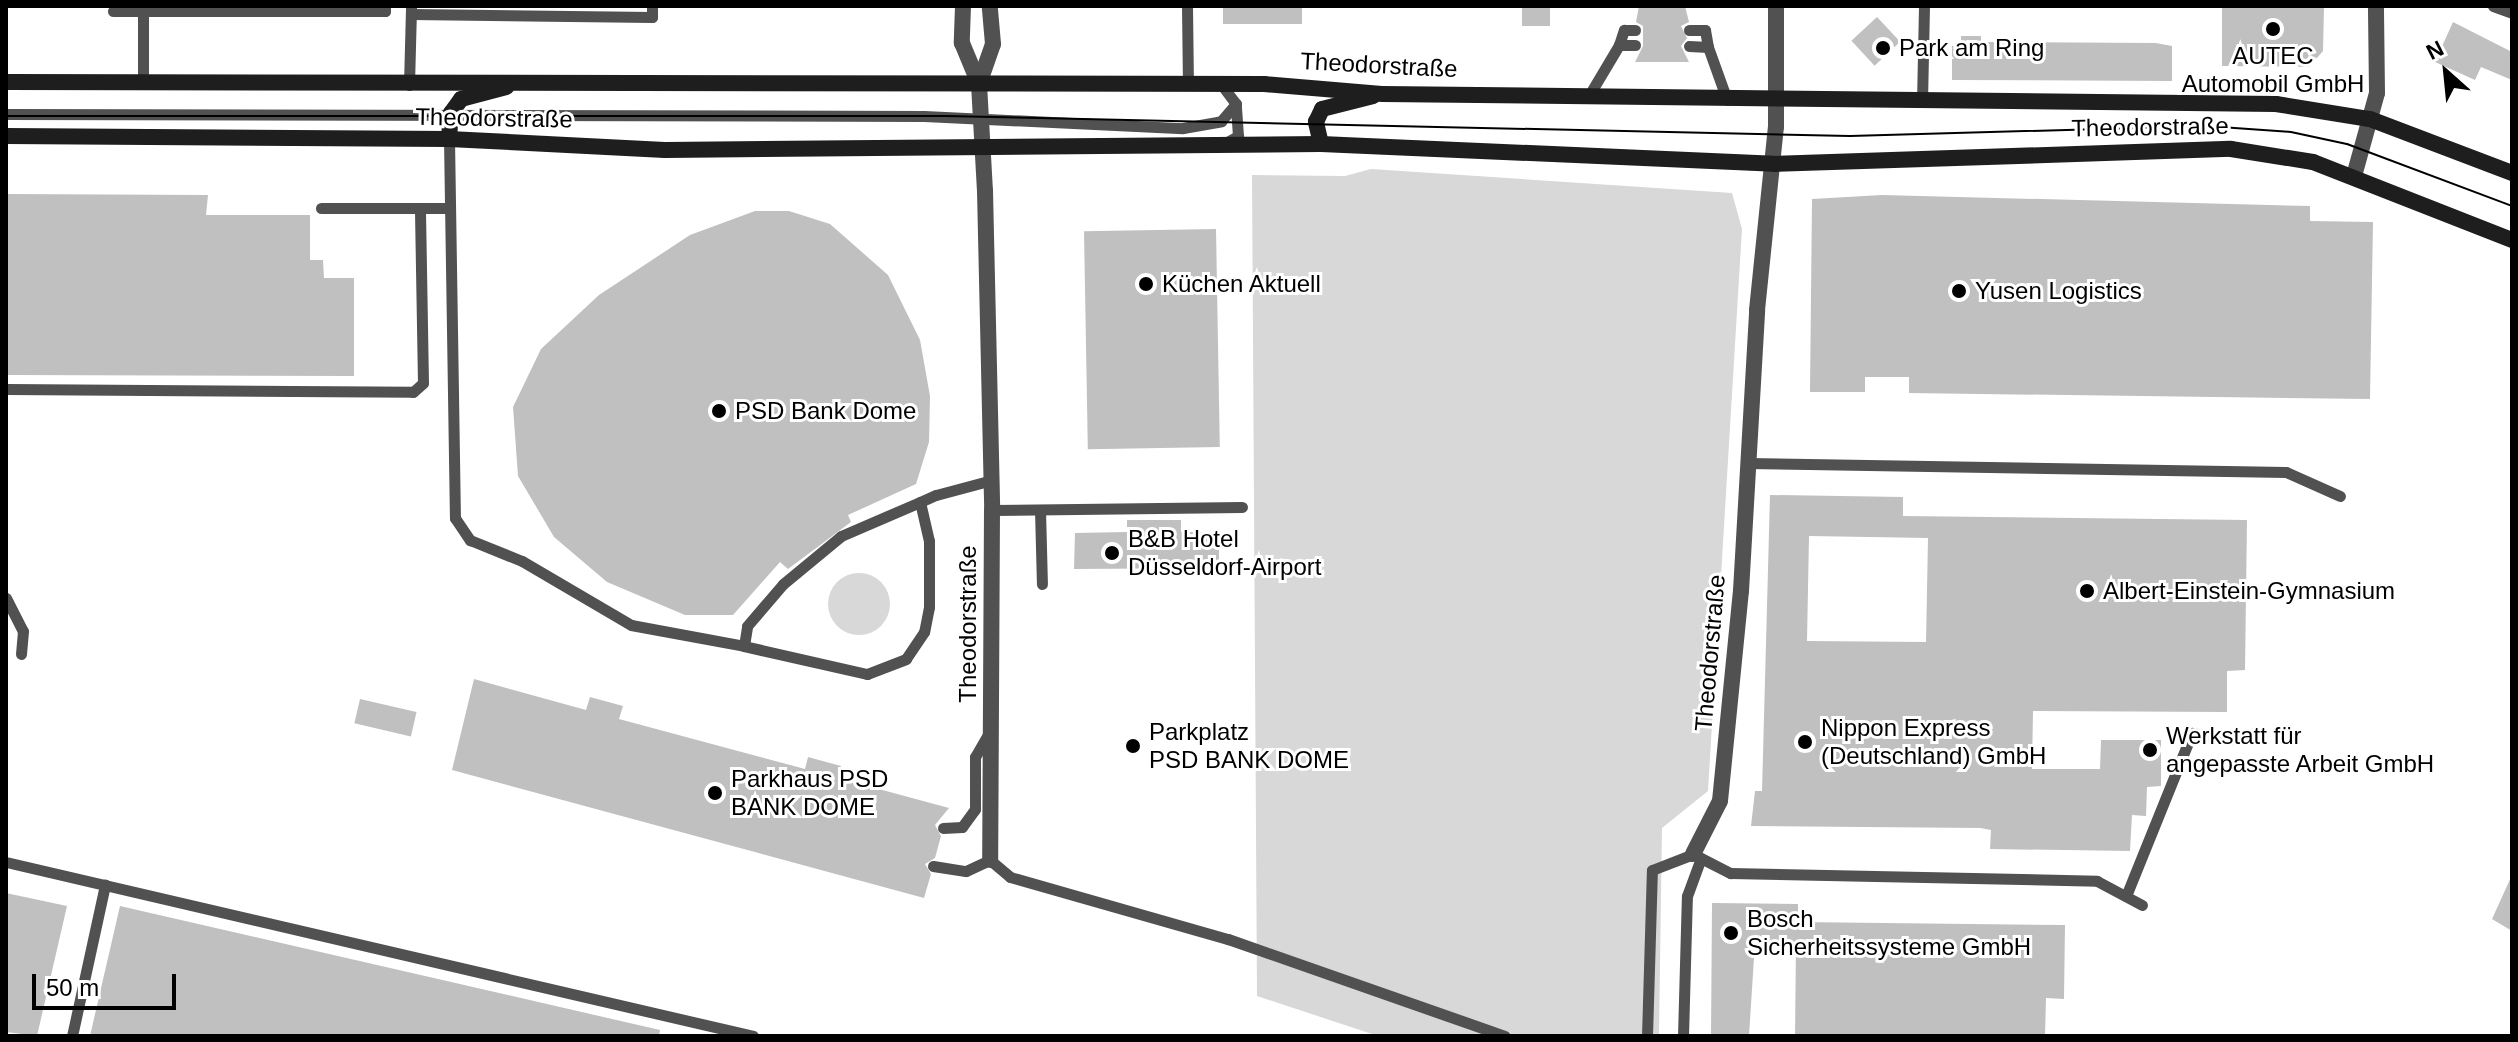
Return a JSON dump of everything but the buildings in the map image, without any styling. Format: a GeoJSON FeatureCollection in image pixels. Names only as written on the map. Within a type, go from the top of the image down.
{"type":"FeatureCollection","features":[{"type":"Feature","properties":{"kind":"main road","name":"Theodorstraße"},"geometry":{"type":"LineString","coordinates":[[6,82],[507,86],[1221,84],[1382,94],[1777,101],[2276,104],[2370,119],[2512,173]]}},
{"type":"Feature","properties":{"kind":"main road"},"geometry":{"type":"LineString","coordinates":[[449,139],[451,113],[461,99],[507,86]]}},
{"type":"Feature","properties":{"kind":"main road"},"geometry":{"type":"LineString","coordinates":[[1321,144],[1316,122],[1322,109],[1382,94]]}},
{"type":"Feature","properties":{"kind":"main road","name":"Theodorstraße"},"geometry":{"type":"LineString","coordinates":[[6,136],[449,139],[665,150],[1321,144],[1774,164],[2204,148],[2264,152],[2354,176],[2512,240]]}},
{"type":"Feature","properties":{"kind":"street"},"geometry":{"type":"LineString","coordinates":[[963,6],[962,43],[979,84]]}},
{"type":"Feature","properties":{"kind":"street"},"geometry":{"type":"LineString","coordinates":[[979,84],[993,44],[990,6]]}},
{"type":"Feature","properties":{"kind":"street"},"geometry":{"type":"LineString","coordinates":[[1776,6],[1777,101]]}},
{"type":"Feature","properties":{"kind":"street"},"geometry":{"type":"LineString","coordinates":[[2354,176],[2378,76],[2376,6]]}},
{"type":"Feature","properties":{"kind":"street","name":"Theodorstraße"},"geometry":{"type":"LineString","coordinates":[[979,84],[992,480],[990,860]]}},
{"type":"Feature","properties":{"kind":"street","name":"Theodorstraße"},"geometry":{"type":"LineString","coordinates":[[1697,856],[1720,801],[1777,101]]}},
{"type":"Feature","properties":{"kind":"lane"},"geometry":{"type":"LineString","coordinates":[[113,11],[385,11],[385,6]]}},
{"type":"Feature","properties":{"kind":"lane"},"geometry":{"type":"LineString","coordinates":[[409,85],[411,10],[652,17],[652,6]]}},
{"type":"Feature","properties":{"kind":"lane"},"geometry":{"type":"LineString","coordinates":[[1187,6],[1188,84]]}},
{"type":"Feature","properties":{"kind":"lane"},"geometry":{"type":"LineString","coordinates":[[1922,102],[1924,6]]}},
{"type":"Feature","properties":{"kind":"lane"},"geometry":{"type":"LineString","coordinates":[[2493,6],[2512,13]]}},
{"type":"Feature","properties":{"kind":"lane"},"geometry":{"type":"LineString","coordinates":[[143,11],[143,84]]}},
{"type":"Feature","properties":{"kind":"lane"},"geometry":{"type":"LineString","coordinates":[[1588,97],[1619,45],[1624,30],[1635,30]]}},
{"type":"Feature","properties":{"kind":"lane"},"geometry":{"type":"LineString","coordinates":[[1689,30],[1705,30],[1727,100]]}},
{"type":"Feature","properties":{"kind":"lane"},"geometry":{"type":"LineString","coordinates":[[1619,45],[1635,45]]}},
{"type":"Feature","properties":{"kind":"lane"},"geometry":{"type":"LineString","coordinates":[[1689,46],[1708,47]]}},
{"type":"Feature","properties":{"kind":"lane"},"geometry":{"type":"LineString","coordinates":[[1221,84],[1236,104],[1238,136],[1221,145]]}},
{"type":"Feature","properties":{"kind":"lane"},"geometry":{"type":"LineString","coordinates":[[6,114],[451,113],[980,118],[1205,127],[1236,104]]}},
{"type":"Feature","properties":{"kind":"lane"},"geometry":{"type":"LineString","coordinates":[[449,139],[453,508],[470,540],[522,561],[631,625],[744,646],[867,674],[906,659],[924,632],[929,607],[929,541],[920,502]]}},
{"type":"Feature","properties":{"kind":"lane"},"geometry":{"type":"LineString","coordinates":[[321,208],[450,208]]}},
{"type":"Feature","properties":{"kind":"lane"},"geometry":{"type":"LineString","coordinates":[[6,389],[413,392],[423,383],[420,208]]}},
{"type":"Feature","properties":{"kind":"lane"},"geometry":{"type":"LineString","coordinates":[[1747,463],[2286,472],[2340,496]]}},
{"type":"Feature","properties":{"kind":"lane"},"geometry":{"type":"LineString","coordinates":[[744,646],[747,626],[803,563],[841,536],[920,502],[992,480]]}},
{"type":"Feature","properties":{"kind":"lane"},"geometry":{"type":"LineString","coordinates":[[992,510],[1242,507]]}},
{"type":"Feature","properties":{"kind":"lane"},"geometry":{"type":"LineString","coordinates":[[1040,510],[1042,584]]}},
{"type":"Feature","properties":{"kind":"lane"},"geometry":{"type":"LineString","coordinates":[[6,598],[23,631],[21,654]]}},
{"type":"Feature","properties":{"kind":"lane"},"geometry":{"type":"LineString","coordinates":[[943,828],[962,827],[975,809],[975,757],[993,727]]}},
{"type":"Feature","properties":{"kind":"lane"},"geometry":{"type":"LineString","coordinates":[[2126,896],[2192,733],[2230,740]]}},
{"type":"Feature","properties":{"kind":"lane"},"geometry":{"type":"LineString","coordinates":[[1683,1036],[1687,896],[1697,856]]}},
{"type":"Feature","properties":{"kind":"lane"},"geometry":{"type":"LineString","coordinates":[[1647,1036],[1652,870],[1697,856],[1730,873],[2097,881],[2142,905]]}},
{"type":"Feature","properties":{"kind":"lane"},"geometry":{"type":"LineString","coordinates":[[933,866],[966,871],[990,860],[1010,877],[1228,939],[1505,1036]]}},
{"type":"Feature","properties":{"kind":"lane"},"geometry":{"type":"LineString","coordinates":[[6,862],[753,1036]]}},
{"type":"Feature","properties":{"kind":"lane"},"geometry":{"type":"LineString","coordinates":[[72,1036],[105,885]]}},
{"type":"Feature","properties":{"kind":"shaded area"},"geometry":{"type":"Polygon","coordinates":[[[1371,169],[1732,193],[1742,229],[1708,791],[1662,828],[1659,1036],[1378,1036],[1257,996],[1252,175],[1345,176],[1371,169]]]}},
{"type":"Feature","properties":{"kind":"shaded area"},"geometry":{"type":"Polygon","coordinates":[[[853,573],[865,573],[881,582],[888,592],[888,616],[881,626],[865,635],[853,635],[833,621],[828,610],[828,598],[842,578],[853,573]]]}},
{"type":"Feature","properties":{"kind":"tram line"},"geometry":{"type":"LineString","coordinates":[[6,116],[945,116],[1850,136],[2206,126],[2291,132],[2347,144],[2512,206]]}},
{"type":"Feature","properties":{"kind":"place","name":"AUTEC Automobil GmbH"},"geometry":{"type":"Point","coordinates":[2273,29]}},
{"type":"Feature","properties":{"kind":"place","name":"Park am Ring"},"geometry":{"type":"Point","coordinates":[1883,48]}},
{"type":"Feature","properties":{"kind":"place","name":"Küchen Aktuell"},"geometry":{"type":"Point","coordinates":[1146,284]}},
{"type":"Feature","properties":{"kind":"place","name":"Yusen Logistics"},"geometry":{"type":"Point","coordinates":[1959,291]}},
{"type":"Feature","properties":{"kind":"place","name":"PSD Bank Dome"},"geometry":{"type":"Point","coordinates":[719,411]}},
{"type":"Feature","properties":{"kind":"place","name":"B&B Hotel Düsseldorf-Airport"},"geometry":{"type":"Point","coordinates":[1112,553]}},
{"type":"Feature","properties":{"kind":"place","name":"Albert-Einstein-Gymnasium"},"geometry":{"type":"Point","coordinates":[2087,591]}},
{"type":"Feature","properties":{"kind":"place","name":"Nippon Express (Deutschland) GmbH"},"geometry":{"type":"Point","coordinates":[1805,742]}},
{"type":"Feature","properties":{"kind":"place","name":"Parkplatz PSD BANK DOME"},"geometry":{"type":"Point","coordinates":[1133,746]}},
{"type":"Feature","properties":{"kind":"place","name":"Werkstatt für angepasste Arbeit GmbH"},"geometry":{"type":"Point","coordinates":[2150,750]}},
{"type":"Feature","properties":{"kind":"place","name":"Parkhaus PSD BANK DOME"},"geometry":{"type":"Point","coordinates":[715,793]}},
{"type":"Feature","properties":{"kind":"place","name":"Bosch Sicherheitssysteme GmbH"},"geometry":{"type":"Point","coordinates":[1731,933]}}]}
